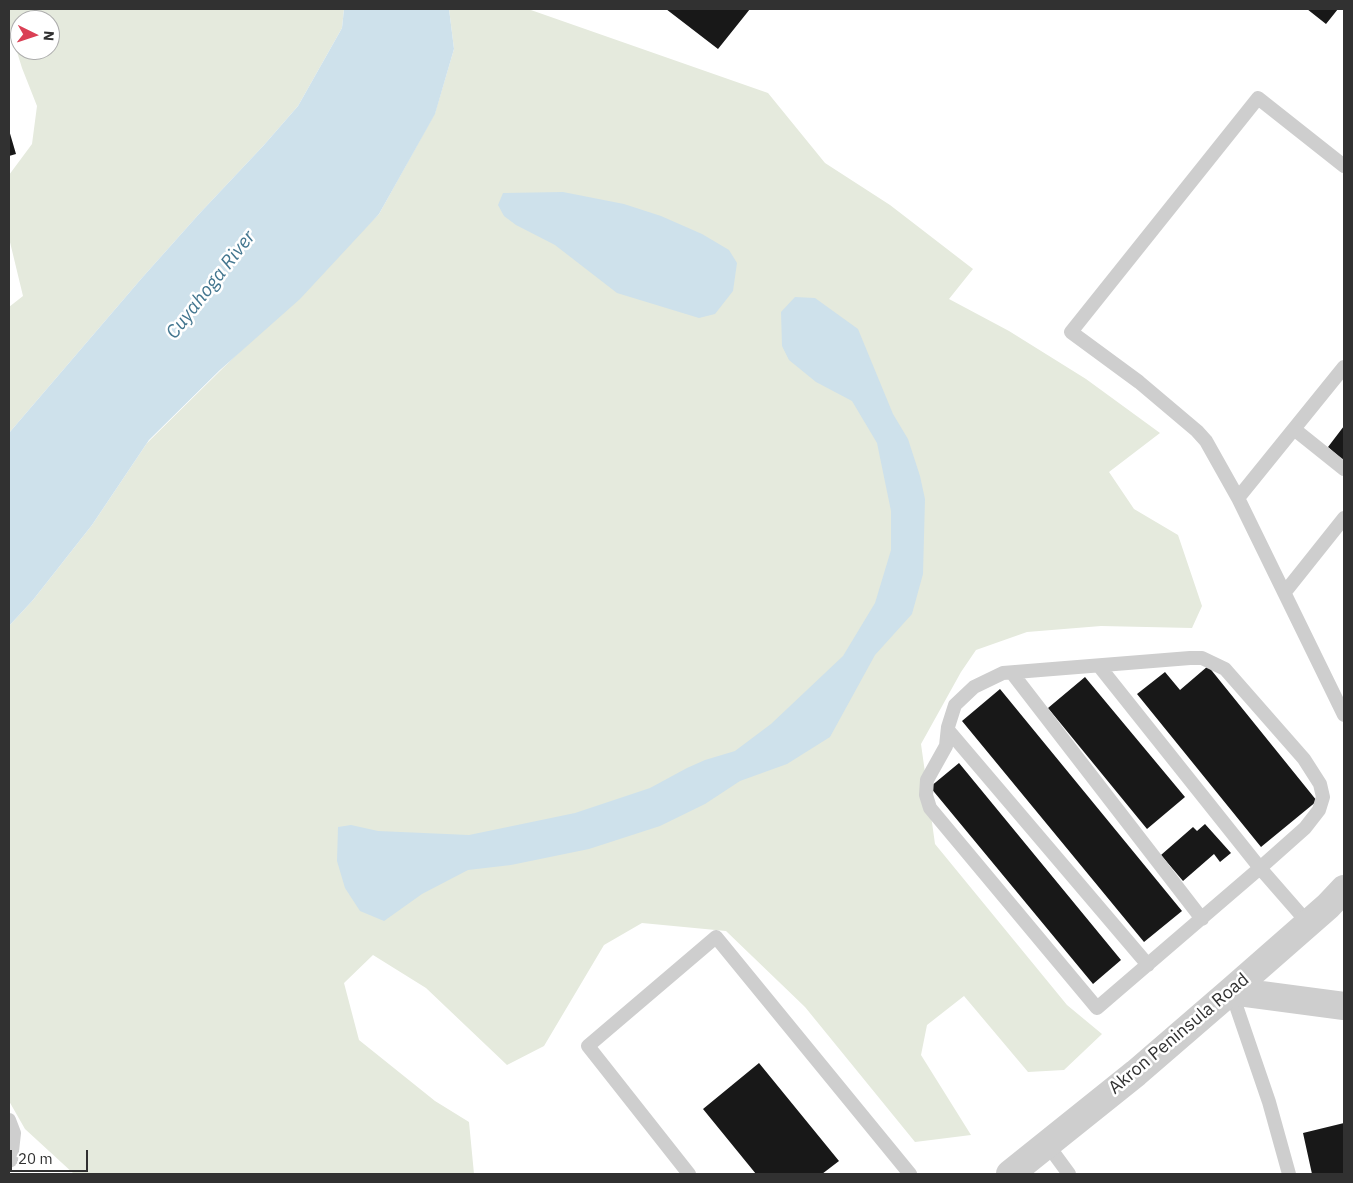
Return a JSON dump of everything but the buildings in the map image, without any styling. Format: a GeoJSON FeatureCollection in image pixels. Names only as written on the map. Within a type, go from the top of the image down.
{"type":"FeatureCollection","features":[{"type":"Feature","properties":{"kind":"street","name":"Akron Peninsula Road"},"geometry":{"type":"LineString","coordinates":[[1010,1174],[1136,1073],[1308,924],[1344,889]]}},
{"type":"Feature","properties":{"kind":"street"},"geometry":{"type":"LineString","coordinates":[[1231,991],[1344,1006]]}},
{"type":"Feature","properties":{"kind":"lane"},"geometry":{"type":"LineString","coordinates":[[1344,166],[1258,98],[1071,332],[1138,382],[1197,431],[1206,441],[1238,498],[1344,715]]}},
{"type":"Feature","properties":{"kind":"lane"},"geometry":{"type":"LineString","coordinates":[[1238,498],[1344,367]]}},
{"type":"Feature","properties":{"kind":"lane"},"geometry":{"type":"LineString","coordinates":[[1294,429],[1344,469]]}},
{"type":"Feature","properties":{"kind":"lane"},"geometry":{"type":"LineString","coordinates":[[1285,592],[1344,518]]}},
{"type":"Feature","properties":{"kind":"lane"},"geometry":{"type":"LineString","coordinates":[[1202,658],[1225,669],[1304,759],[1320,784],[1323,797],[1319,810],[1305,828],[1097,1008],[930,808],[926,795],[927,780],[946,746],[955,705],[974,687],[1003,673],[1099,666],[1202,658]]}},
{"type":"Feature","properties":{"kind":"lane"},"geometry":{"type":"LineString","coordinates":[[1099,666],[1260,868],[1308,924]]}},
{"type":"Feature","properties":{"kind":"lane"},"geometry":{"type":"LineString","coordinates":[[1012,672],[1202,919]]}},
{"type":"Feature","properties":{"kind":"lane"},"geometry":{"type":"LineString","coordinates":[[948,730],[1148,965]]}},
{"type":"Feature","properties":{"kind":"lane"},"geometry":{"type":"LineString","coordinates":[[689,1174],[588,1046],[716,937],[910,1174]]}},
{"type":"Feature","properties":{"kind":"lane"},"geometry":{"type":"LineString","coordinates":[[1231,991],[1269,1102],[1288,1174]]}},
{"type":"Feature","properties":{"kind":"lane"},"geometry":{"type":"LineString","coordinates":[[9,1120],[14,1133],[11,1160],[9,1161]]}},
{"type":"Feature","properties":{"kind":"lane"},"geometry":{"type":"LineString","coordinates":[[1047,1144],[1068,1174]]}},
{"type":"Feature","properties":{"kind":"shaded area"},"geometry":{"type":"Polygon","coordinates":[[[9,9],[344,9],[342,28],[298,106],[141,279],[9,433],[9,307],[23,296],[9,238],[9,175],[32,144],[37,106],[20,60],[60,60],[60,10],[10,10],[10,29],[9,9]]]}},
{"type":"Feature","properties":{"kind":"shaded area"},"geometry":{"type":"Polygon","coordinates":[[[449,9],[528,9],[768,93],[825,163],[890,205],[973,269],[949,299],[1009,331],[1086,379],[1160,433],[1109,472],[1134,509],[1178,535],[1202,606],[1192,628],[1101,626],[1027,632],[976,650],[961,672],[921,744],[935,844],[1067,1005],[1102,1034],[1064,1070],[1028,1072],[964,996],[927,1025],[921,1055],[971,1135],[915,1142],[805,1007],[726,931],[642,923],[604,945],[544,1046],[507,1065],[426,988],[373,955],[344,983],[359,1040],[435,1101],[469,1122],[474,1174],[74,1174],[25,1129],[9,1101],[9,626],[33,600],[92,525],[147,443],[379,214],[435,113],[454,49],[449,9]]]}},
{"type":"Feature","properties":{"kind":"water","name":"Cuyahoga River"},"geometry":{"type":"Polygon","coordinates":[[[344,9],[449,9],[454,49],[435,114],[379,214],[300,299],[220,370],[149,440],[92,525],[33,600],[9,626],[9,433],[141,279],[298,106],[342,28],[344,9]]]}},
{"type":"Feature","properties":{"kind":"water"},"geometry":{"type":"Polygon","coordinates":[[[563,192],[624,204],[661,216],[702,234],[729,250],[737,263],[733,291],[715,314],[699,318],[617,293],[555,245],[516,225],[504,216],[498,205],[503,193],[563,192]]]}},
{"type":"Feature","properties":{"kind":"water"},"geometry":{"type":"Polygon","coordinates":[[[795,297],[815,298],[858,329],[893,414],[908,439],[925,499],[923,574],[912,614],[875,655],[830,737],[787,764],[740,781],[705,804],[660,826],[589,849],[511,865],[468,870],[422,894],[384,921],[360,911],[345,888],[337,861],[338,827],[351,825],[378,831],[469,835],[575,813],[650,788],[705,760],[735,751],[771,724],[843,656],[875,603],[891,550],[891,511],[877,443],[852,401],[816,382],[789,360],[782,346],[781,312],[795,297]]]}}]}
